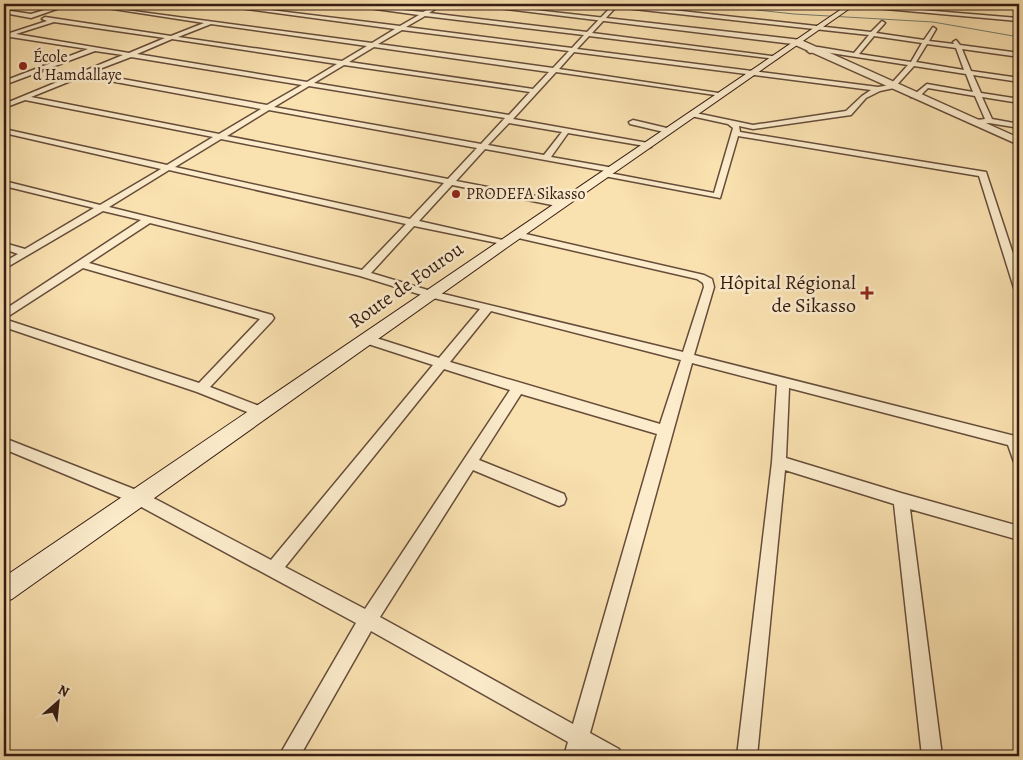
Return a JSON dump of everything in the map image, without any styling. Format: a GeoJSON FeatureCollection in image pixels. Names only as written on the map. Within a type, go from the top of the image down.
{"type":"FeatureCollection","features":[{"type":"Feature","properties":{"kind":"highway"},"geometry":{"type":"LineString","coordinates":[[997,4],[1019,5]]}},
{"type":"Feature","properties":{"kind":"highway"},"geometry":{"type":"LineString","coordinates":[[1012,4],[1019,5]]}},
{"type":"Feature","properties":{"kind":"main road","name":"Route de Fourou"},"geometry":{"type":"LineString","coordinates":[[4,591],[429,294],[776,57],[802,45],[852,4]]}},
{"type":"Feature","properties":{"kind":"street"},"geometry":{"type":"LineString","coordinates":[[4,12],[29,16],[69,4]]}},
{"type":"Feature","properties":{"kind":"street"},"geometry":{"type":"LineString","coordinates":[[84,4],[722,94]]}},
{"type":"Feature","properties":{"kind":"street"},"geometry":{"type":"LineString","coordinates":[[211,4],[878,89],[892,87],[913,63],[933,29]]}},
{"type":"Feature","properties":{"kind":"street"},"geometry":{"type":"LineString","coordinates":[[4,106],[254,4]]}},
{"type":"Feature","properties":{"kind":"street"},"geometry":{"type":"LineString","coordinates":[[341,4],[776,57]]}},
{"type":"Feature","properties":{"kind":"street"},"geometry":{"type":"LineString","coordinates":[[4,266],[441,4]]}},
{"type":"Feature","properties":{"kind":"street"},"geometry":{"type":"LineString","coordinates":[[468,4],[802,45],[818,50],[1019,80]]}},
{"type":"Feature","properties":{"kind":"street"},"geometry":{"type":"LineString","coordinates":[[600,4],[615,4],[822,27],[1019,55]]}},
{"type":"Feature","properties":{"kind":"street"},"geometry":{"type":"LineString","coordinates":[[364,274],[615,4]]}},
{"type":"Feature","properties":{"kind":"street"},"geometry":{"type":"LineString","coordinates":[[852,4],[1019,20]]}},
{"type":"Feature","properties":{"kind":"street"},"geometry":{"type":"LineString","coordinates":[[45,19],[534,91]]}},
{"type":"Feature","properties":{"kind":"street"},"geometry":{"type":"LineString","coordinates":[[7,34],[54,20]]}},
{"type":"Feature","properties":{"kind":"street"},"geometry":{"type":"LineString","coordinates":[[855,55],[882,23]]}},
{"type":"Feature","properties":{"kind":"street"},"geometry":{"type":"LineString","coordinates":[[7,34],[307,84],[648,145]]}},
{"type":"Feature","properties":{"kind":"street"},"geometry":{"type":"LineString","coordinates":[[954,37],[989,121]]}},
{"type":"Feature","properties":{"kind":"street"},"geometry":{"type":"LineString","coordinates":[[802,45],[912,96],[1019,142]]}},
{"type":"Feature","properties":{"kind":"street"},"geometry":{"type":"LineString","coordinates":[[4,83],[94,49]]}},
{"type":"Feature","properties":{"kind":"street"},"geometry":{"type":"LineString","coordinates":[[82,74],[546,158],[717,196],[737,128],[730,122]]}},
{"type":"Feature","properties":{"kind":"street"},"geometry":{"type":"LineString","coordinates":[[912,96],[918,95],[927,86],[1019,101]]}},
{"type":"Feature","properties":{"kind":"street"},"geometry":{"type":"LineString","coordinates":[[694,114],[753,127],[848,113],[864,97],[878,89]]}},
{"type":"Feature","properties":{"kind":"street"},"geometry":{"type":"LineString","coordinates":[[25,98],[562,204]]}},
{"type":"Feature","properties":{"kind":"street"},"geometry":{"type":"LineString","coordinates":[[973,123],[989,121],[1019,126]]}},
{"type":"Feature","properties":{"kind":"street"},"geometry":{"type":"LineString","coordinates":[[633,122],[668,131]]}},
{"type":"Feature","properties":{"kind":"street"},"geometry":{"type":"LineString","coordinates":[[4,131],[412,222],[510,239],[700,277],[708,281],[709,288],[687,358],[574,756]]}},
{"type":"Feature","properties":{"kind":"street"},"geometry":{"type":"LineString","coordinates":[[546,158],[566,131]]}},
{"type":"Feature","properties":{"kind":"street"},"geometry":{"type":"LineString","coordinates":[[735,133],[983,174],[1019,288]]}},
{"type":"Feature","properties":{"kind":"street"},"geometry":{"type":"LineString","coordinates":[[4,183],[364,274],[429,294],[783,381],[1017,442],[1019,458]]}},
{"type":"Feature","properties":{"kind":"street"},"geometry":{"type":"LineString","coordinates":[[6,311],[149,219]]}},
{"type":"Feature","properties":{"kind":"street"},"geometry":{"type":"LineString","coordinates":[[4,246],[26,253]]}},
{"type":"Feature","properties":{"kind":"street"},"geometry":{"type":"LineString","coordinates":[[81,264],[268,318],[200,389]]}},
{"type":"Feature","properties":{"kind":"street"},"geometry":{"type":"LineString","coordinates":[[273,569],[488,307]]}},
{"type":"Feature","properties":{"kind":"street"},"geometry":{"type":"LineString","coordinates":[[4,323],[200,389],[262,412]]}},
{"type":"Feature","properties":{"kind":"street"},"geometry":{"type":"LineString","coordinates":[[366,339],[443,362],[518,388],[666,431]]}},
{"type":"Feature","properties":{"kind":"street"},"geometry":{"type":"LineString","coordinates":[[747,756],[779,462],[783,381]]}},
{"type":"Feature","properties":{"kind":"street"},"geometry":{"type":"LineString","coordinates":[[289,756],[368,620],[518,388]]}},
{"type":"Feature","properties":{"kind":"street"},"geometry":{"type":"LineString","coordinates":[[6,446],[139,498],[368,620],[612,756]]}},
{"type":"Feature","properties":{"kind":"street"},"geometry":{"type":"LineString","coordinates":[[779,462],[901,500],[1019,533]]}},
{"type":"Feature","properties":{"kind":"street"},"geometry":{"type":"LineString","coordinates":[[470,463],[559,499]]}},
{"type":"Feature","properties":{"kind":"street"},"geometry":{"type":"LineString","coordinates":[[901,500],[932,756]]}},
{"type":"Feature","properties":{"kind":"waterway"},"geometry":{"type":"LineString","coordinates":[[4,14],[32,17],[76,4]]}},
{"type":"Feature","properties":{"kind":"waterway"},"geometry":{"type":"LineString","coordinates":[[701,4],[794,14],[933,22],[1019,37]]}},
{"type":"Feature","properties":{"kind":"place","name":"École d'Hamdallaye"},"geometry":{"type":"Point","coordinates":[23,66]}},
{"type":"Feature","properties":{"kind":"place","name":"PRODEFA Sikasso"},"geometry":{"type":"Point","coordinates":[456,194]}},
{"type":"Feature","properties":{"kind":"place","name":"Hôpital Régional de Sikasso"},"geometry":{"type":"Point","coordinates":[867,293]}}]}
